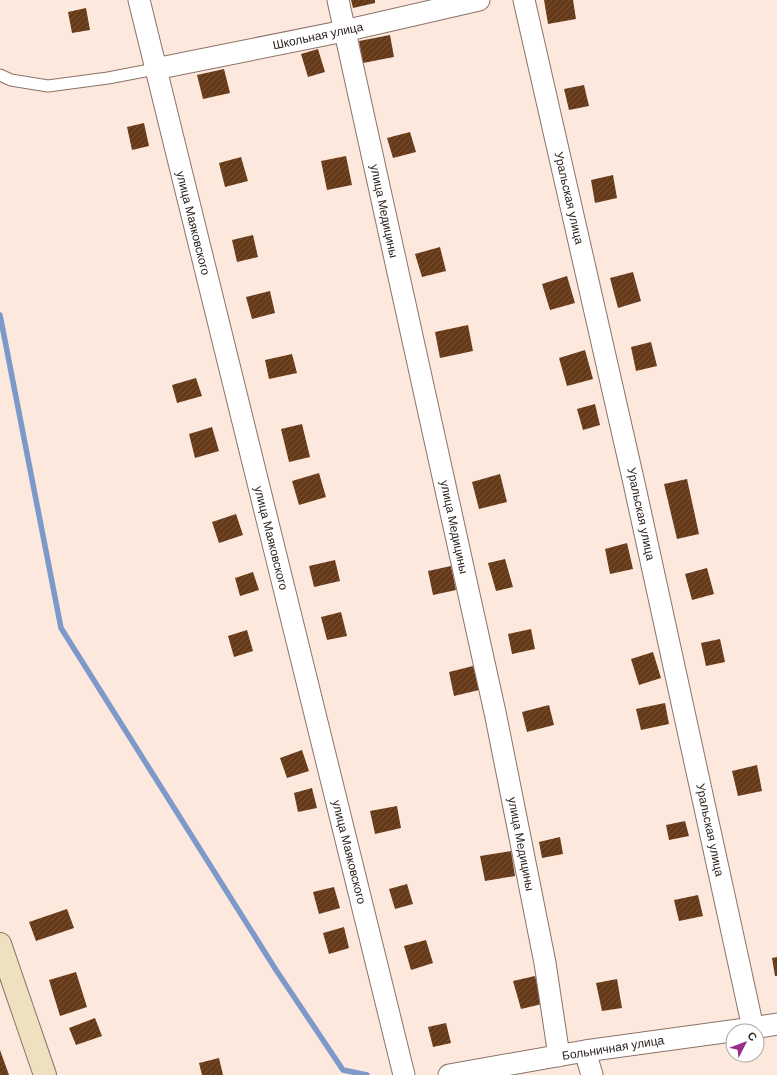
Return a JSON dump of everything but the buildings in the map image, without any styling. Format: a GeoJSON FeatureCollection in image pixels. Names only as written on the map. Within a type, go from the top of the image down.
{"type":"FeatureCollection","features":[{"type":"Feature","properties":{"kind":"main road"},"geometry":{"type":"LineString","coordinates":[[0,944],[45,1075]]}},
{"type":"Feature","properties":{"kind":"street","name":"улица Маяковского"},"geometry":{"type":"LineString","coordinates":[[139,0],[404,1075]]}},
{"type":"Feature","properties":{"kind":"street","name":"улица Медицины"},"geometry":{"type":"LineString","coordinates":[[338,0],[496,717],[545,963],[559,1056]]}},
{"type":"Feature","properties":{"kind":"street","name":"Школьная улица"},"geometry":{"type":"LineString","coordinates":[[155,69],[344,31],[479,0]]}},
{"type":"Feature","properties":{"kind":"street","name":"Уральская улица"},"geometry":{"type":"LineString","coordinates":[[524,0],[634,484],[752,1023]]}},
{"type":"Feature","properties":{"kind":"street","name":"Больничная улица"},"geometry":{"type":"LineString","coordinates":[[765,1026],[777,1024]]}},
{"type":"Feature","properties":{"kind":"street","name":"Больничная улица"},"geometry":{"type":"LineString","coordinates":[[449,1075],[585,1051],[725,1032]]}},
{"type":"Feature","properties":{"kind":"street"},"geometry":{"type":"LineString","coordinates":[[585,1051],[592,1075]]}},
{"type":"Feature","properties":{"kind":"lane"},"geometry":{"type":"LineString","coordinates":[[0,75],[11,80],[48,86],[108,78],[155,69]]}},
{"type":"Feature","properties":{"kind":"waterway"},"geometry":{"type":"LineString","coordinates":[[0,315],[61,628],[276,970],[343,1070],[367,1075]]}}]}
